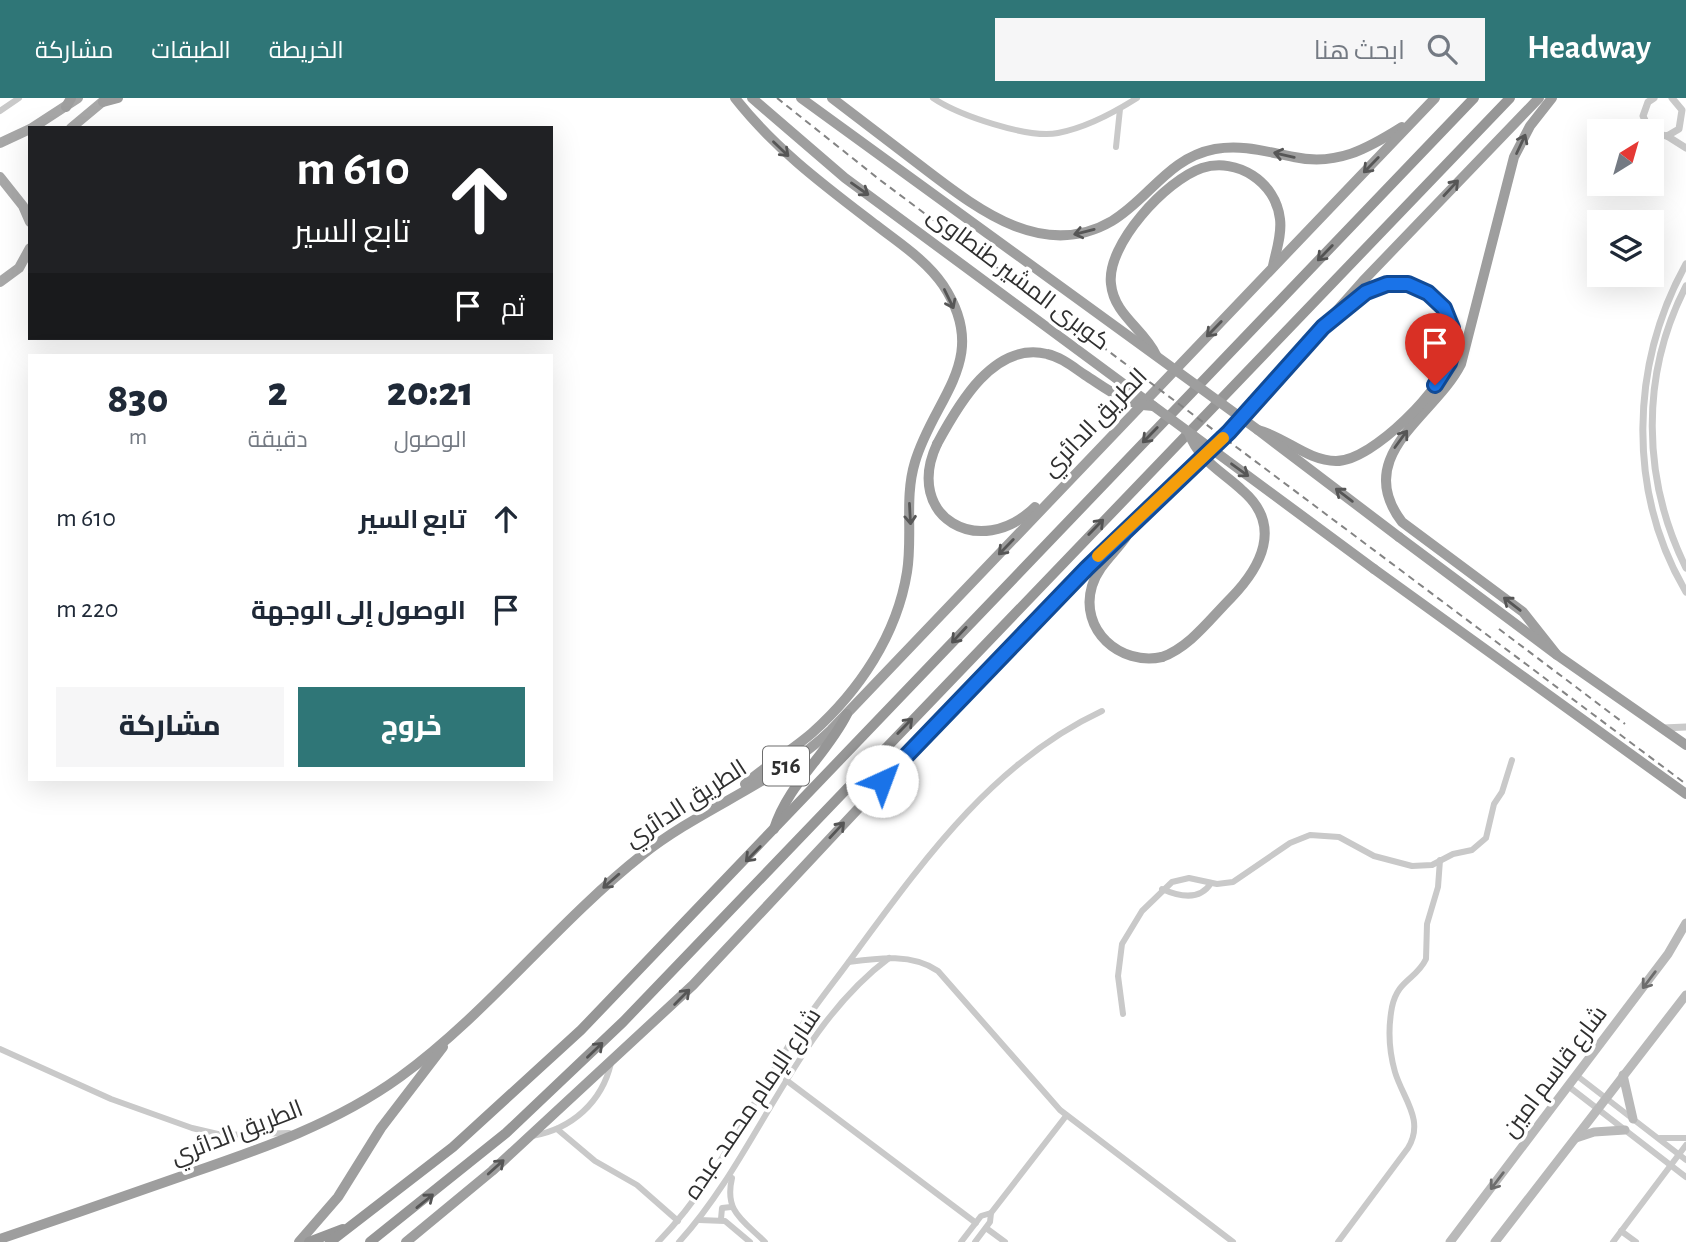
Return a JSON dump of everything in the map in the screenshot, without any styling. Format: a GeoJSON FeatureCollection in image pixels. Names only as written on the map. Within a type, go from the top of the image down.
{"type":"FeatureCollection","features":[{"type":"Feature","properties":{"kind":"highway"},"geometry":{"type":"LineString","coordinates":[[105,100],[118,98]]}},
{"type":"Feature","properties":{"kind":"highway"},"geometry":{"type":"LineString","coordinates":[[733,795],[834,711],[863,675],[887,636],[899,606],[909,562],[913,471],[923,441],[952,388],[961,350],[952,303],[931,270],[797,163],[735,98]]}},
{"type":"Feature","properties":{"kind":"highway","name":"كوبرى المشير طنطاوى"},"geometry":{"type":"LineString","coordinates":[[752,98],[823,161],[1153,406],[1686,794]]}},
{"type":"Feature","properties":{"kind":"highway","name":"كوبرى المشير طنطاوى"},"geometry":{"type":"LineString","coordinates":[[801,98],[1258,429],[1557,655],[1686,745]]}},
{"type":"Feature","properties":{"kind":"highway"},"geometry":{"type":"LineString","coordinates":[[832,98],[979,209],[1017,228],[1057,235],[1086,232],[1112,221],[1172,167],[1205,151],[1244,147],[1296,158],[1338,158],[1365,150],[1415,119]]}},
{"type":"Feature","properties":{"kind":"highway","name":"الطريق الدائري"},"geometry":{"type":"LineString","coordinates":[[0,1240],[303,1132],[380,1091],[449,1038],[614,878],[673,832],[802,755],[847,714],[1435,98]]}},
{"type":"Feature","properties":{"kind":"highway","name":"الطريق الدائري"},"geometry":{"type":"LineString","coordinates":[[330,1242],[453,1147],[546,1064],[773,833],[998,593],[1474,98]]}},
{"type":"Feature","properties":{"kind":"highway","name":"516"},"geometry":{"type":"LineString","coordinates":[[370,1242],[497,1141],[623,1022],[1510,98]]}},
{"type":"Feature","properties":{"kind":"highway"},"geometry":{"type":"LineString","coordinates":[[406,1242],[530,1136],[693,985],[953,707],[1133,523],[1229,432],[1388,254],[1539,98]]}},
{"type":"Feature","properties":{"kind":"highway"},"geometry":{"type":"LineString","coordinates":[[1552,98],[1530,126],[1514,158],[1461,364],[1447,387],[1398,442],[1390,456],[1386,479],[1390,502],[1402,522],[1515,605],[1538,628],[1557,655]]}},
{"type":"Feature","properties":{"kind":"highway"},"geometry":{"type":"LineString","coordinates":[[1156,355],[1143,334],[1120,310],[1114,296],[1111,275],[1115,254],[1143,216],[1178,182],[1198,169],[1221,165],[1251,174],[1269,190],[1276,204],[1280,234],[1272,269]]}},
{"type":"Feature","properties":{"kind":"highway"},"geometry":{"type":"LineString","coordinates":[[1258,429],[1328,460],[1350,459],[1381,443],[1435,385],[1451,356],[1454,335],[1448,314],[1439,302],[1422,289],[1401,284],[1379,286],[1366,292],[1323,327]]}},
{"type":"Feature","properties":{"kind":"highway"},"geometry":{"type":"LineString","coordinates":[[1071,479],[1013,525],[992,532],[971,531],[947,519],[931,497],[929,468],[937,443],[956,411],[984,377],[999,363],[1024,353],[1057,357],[1122,399],[1153,406]]}},
{"type":"Feature","properties":{"kind":"highway"},"geometry":{"type":"LineString","coordinates":[[1133,523],[1094,580],[1090,594],[1091,617],[1102,637],[1118,652],[1140,659],[1162,657],[1188,642],[1244,584],[1260,562],[1264,543],[1263,524],[1254,503],[1204,459],[1189,432]]}},
{"type":"Feature","properties":{"kind":"highway"},"geometry":{"type":"LineString","coordinates":[[773,833],[788,796],[834,736],[847,714]]}},
{"type":"Feature","properties":{"kind":"highway","name":"516"},"geometry":{"type":"LineString","coordinates":[[299,1242],[338,1197],[381,1128],[425,1075],[449,1038]]}},
{"type":"Feature","properties":{"kind":"highway","name":"516"},"geometry":{"type":"LineString","coordinates":[[309,1242],[352,1226]]}},
{"type":"Feature","properties":{"kind":"main road"},"geometry":{"type":"LineString","coordinates":[[34,126],[78,98]]}},
{"type":"Feature","properties":{"kind":"main road"},"geometry":{"type":"LineString","coordinates":[[74,126],[105,100]]}},
{"type":"Feature","properties":{"kind":"main road"},"geometry":{"type":"LineString","coordinates":[[0,144],[28,130]]}},
{"type":"Feature","properties":{"kind":"main road"},"geometry":{"type":"LineString","coordinates":[[0,177],[28,217]]}},
{"type":"Feature","properties":{"kind":"main road"},"geometry":{"type":"LineString","coordinates":[[0,282],[19,268],[28,252]]}},
{"type":"Feature","properties":{"kind":"main road","name":"شارع قاسم امين"},"geometry":{"type":"LineString","coordinates":[[1450,1242],[1675,946],[1686,923]]}},
{"type":"Feature","properties":{"kind":"main road"},"geometry":{"type":"LineString","coordinates":[[1495,1242],[1686,995]]}},
{"type":"Feature","properties":{"kind":"main road"},"geometry":{"type":"LineString","coordinates":[[1623,1075],[1633,1119]]}},
{"type":"Feature","properties":{"kind":"main road"},"geometry":{"type":"LineString","coordinates":[[1574,1139],[1594,1132],[1625,1130]]}},
{"type":"Feature","properties":{"kind":"street"},"geometry":{"type":"LineString","coordinates":[[0,111],[19,98]]}},
{"type":"Feature","properties":{"kind":"street"},"geometry":{"type":"LineString","coordinates":[[933,98],[976,119],[1045,134],[1062,132],[1120,109],[1137,98]]}},
{"type":"Feature","properties":{"kind":"street"},"geometry":{"type":"LineString","coordinates":[[1644,119],[1648,102],[1654,98]]}},
{"type":"Feature","properties":{"kind":"street"},"geometry":{"type":"LineString","coordinates":[[1667,136],[1679,129],[1684,107],[1672,98]]}},
{"type":"Feature","properties":{"kind":"street"},"geometry":{"type":"LineString","coordinates":[[1116,147],[1120,109]]}},
{"type":"Feature","properties":{"kind":"street"},"geometry":{"type":"LineString","coordinates":[[1682,122],[1686,132]]}},
{"type":"Feature","properties":{"kind":"street"},"geometry":{"type":"LineString","coordinates":[[1664,135],[1686,148]]}},
{"type":"Feature","properties":{"kind":"street"},"geometry":{"type":"LineString","coordinates":[[1686,264],[1664,312],[1649,366],[1642,418],[1648,492],[1665,549],[1686,592]]}},
{"type":"Feature","properties":{"kind":"street"},"geometry":{"type":"LineString","coordinates":[[1686,286],[1668,331],[1655,388],[1652,445],[1658,490],[1667,524],[1686,568]]}},
{"type":"Feature","properties":{"kind":"street"},"geometry":{"type":"LineString","coordinates":[[1648,492],[1658,490]]}},
{"type":"Feature","properties":{"kind":"street","name":"شارع الإمام محمد عبده"},"geometry":{"type":"LineString","coordinates":[[659,1242],[723,1160],[789,1044],[926,859],[999,779],[1038,747],[1102,711]]}},
{"type":"Feature","properties":{"kind":"street"},"geometry":{"type":"LineString","coordinates":[[1663,728],[1686,727]]}},
{"type":"Feature","properties":{"kind":"street"},"geometry":{"type":"LineString","coordinates":[[1123,1014],[1118,976],[1122,944],[1136,919],[1162,889],[1184,878],[1211,883],[1237,880],[1290,843],[1310,835],[1339,837],[1374,856],[1402,864],[1427,866],[1472,850],[1483,842],[1491,823],[1493,804],[1502,792],[1512,760]]}},
{"type":"Feature","properties":{"kind":"street"},"geometry":{"type":"LineString","coordinates":[[1338,1242],[1408,1148],[1415,1133],[1414,1115],[1393,1063],[1390,1023],[1398,988],[1426,959],[1427,924],[1438,887],[1440,860]]}},
{"type":"Feature","properties":{"kind":"street"},"geometry":{"type":"LineString","coordinates":[[1162,889],[1196,896],[1211,883]]}},
{"type":"Feature","properties":{"kind":"street"},"geometry":{"type":"LineString","coordinates":[[849,962],[889,958],[920,961],[938,971],[1066,1116],[1233,1242]]}},
{"type":"Feature","properties":{"kind":"street","name":"شارع الإمام محمد عبده"},"geometry":{"type":"LineString","coordinates":[[680,1242],[733,1172],[786,1080],[829,1020],[864,979],[889,958]]}},
{"type":"Feature","properties":{"kind":"street"},"geometry":{"type":"LineString","coordinates":[[815,1009],[829,1020]]}},
{"type":"Feature","properties":{"kind":"street"},"geometry":{"type":"LineString","coordinates":[[0,1049],[75,1084],[192,1128],[222,1135],[303,1132]]}},
{"type":"Feature","properties":{"kind":"street"},"geometry":{"type":"LineString","coordinates":[[530,1136],[557,1129],[579,1116],[595,1099],[608,1075],[612,1058]]}},
{"type":"Feature","properties":{"kind":"street"},"geometry":{"type":"LineString","coordinates":[[1576,1075],[1686,1160]]}},
{"type":"Feature","properties":{"kind":"street"},"geometry":{"type":"LineString","coordinates":[[786,1080],[976,1223]]}},
{"type":"Feature","properties":{"kind":"street"},"geometry":{"type":"LineString","coordinates":[[1568,1086],[1686,1177]]}},
{"type":"Feature","properties":{"kind":"street"},"geometry":{"type":"LineString","coordinates":[[975,1242],[986,1228],[991,1213],[1066,1116]]}},
{"type":"Feature","properties":{"kind":"street"},"geometry":{"type":"LineString","coordinates":[[557,1129],[595,1161],[637,1185],[678,1221]]}},
{"type":"Feature","properties":{"kind":"street"},"geometry":{"type":"LineString","coordinates":[[1657,1138],[1686,1138]]}},
{"type":"Feature","properties":{"kind":"street"},"geometry":{"type":"LineString","coordinates":[[1613,1242],[1686,1146]]}},
{"type":"Feature","properties":{"kind":"street"},"geometry":{"type":"LineString","coordinates":[[733,1172],[729,1193],[731,1207],[765,1242]]}},
{"type":"Feature","properties":{"kind":"street"},"geometry":{"type":"LineString","coordinates":[[721,1219],[722,1208],[731,1207]]}},
{"type":"Feature","properties":{"kind":"street"},"geometry":{"type":"LineString","coordinates":[[961,1242],[984,1215],[991,1213]]}},
{"type":"Feature","properties":{"kind":"street"},"geometry":{"type":"LineString","coordinates":[[699,1220],[721,1219],[750,1242]]}},
{"type":"Feature","properties":{"kind":"street"},"geometry":{"type":"LineString","coordinates":[[986,1228],[1005,1242]]}},
{"type":"Feature","properties":{"kind":"street"},"geometry":{"type":"LineString","coordinates":[[1621,1231],[1636,1242]]}},
{"type":"Feature","properties":{"kind":"railway"},"geometry":{"type":"LineString","coordinates":[[777,98],[880,180],[1686,784]]}},
{"type":"Feature","properties":{"kind":"railway"},"geometry":{"type":"LineString","coordinates":[[1499,629],[1625,724]]}},
{"type":"Feature","properties":{"kind":"slow traffic"},"geometry":{"type":"LineString","coordinates":[[1098,556],[1223,438]]}},
{"type":"Feature","properties":{"kind":"route"},"geometry":{"type":"LineString","coordinates":[[882,781],[1087,568],[1229,432],[1323,327],[1366,292],[1387,284],[1408,284],[1428,293],[1444,308],[1454,335],[1453,349],[1446,370],[1435,385]]}}]}
